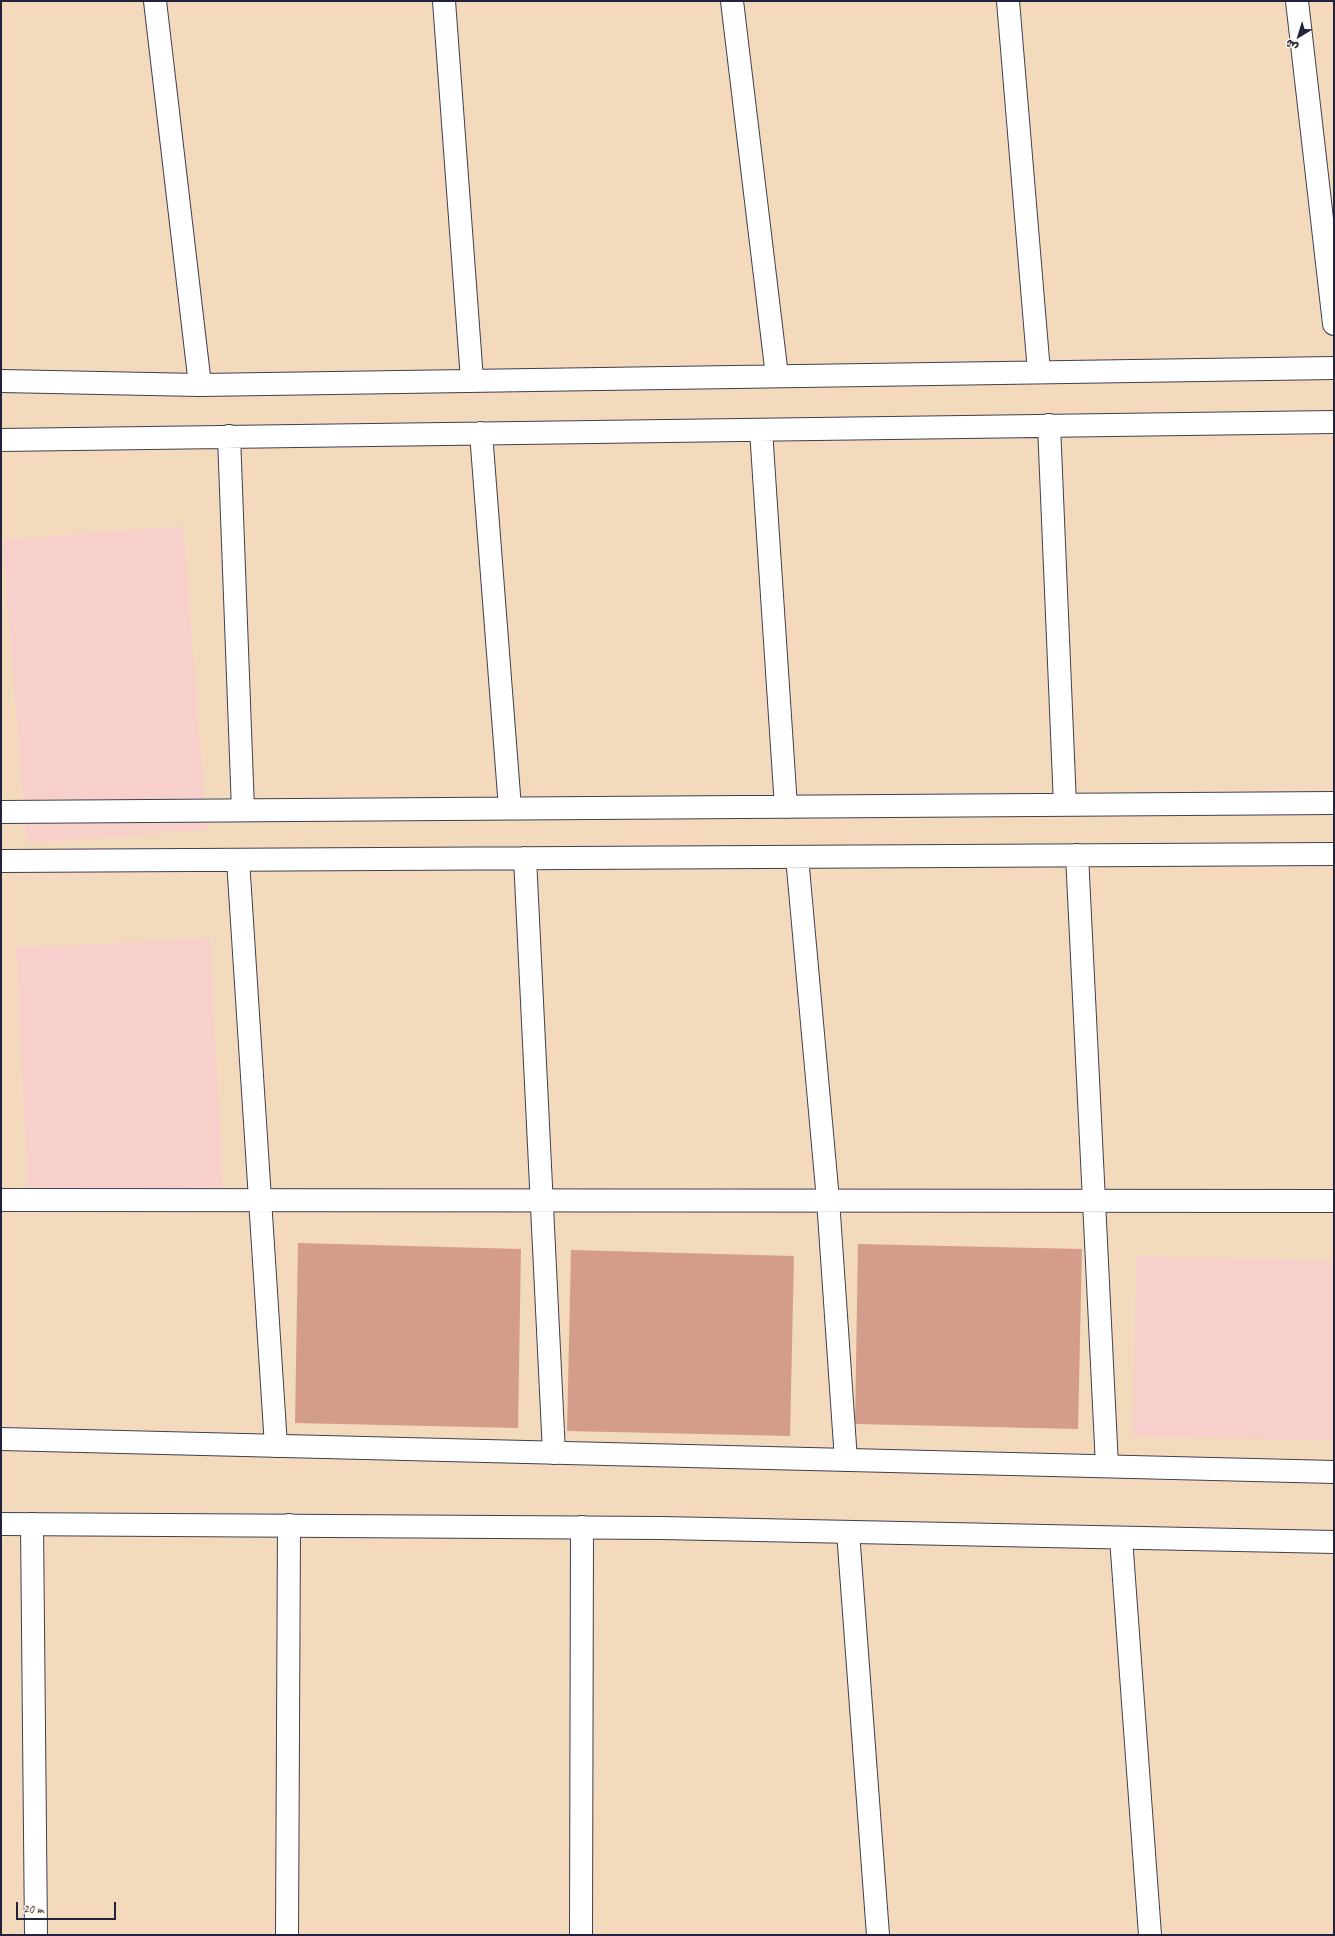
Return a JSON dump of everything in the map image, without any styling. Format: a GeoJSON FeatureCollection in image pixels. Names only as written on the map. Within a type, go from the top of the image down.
{"type":"FeatureCollection","features":[{"type":"Feature","properties":{"kind":"street"},"geometry":{"type":"LineString","coordinates":[[155,1],[200,385]]}},
{"type":"Feature","properties":{"kind":"street"},"geometry":{"type":"LineString","coordinates":[[444,1],[472,380]]}},
{"type":"Feature","properties":{"kind":"street"},"geometry":{"type":"LineString","coordinates":[[732,1],[777,376]]}},
{"type":"Feature","properties":{"kind":"street"},"geometry":{"type":"LineString","coordinates":[[1008,1],[1039,372]]}},
{"type":"Feature","properties":{"kind":"street"},"geometry":{"type":"LineString","coordinates":[[1297,1],[1334,324]]}},
{"type":"Feature","properties":{"kind":"street"},"geometry":{"type":"LineString","coordinates":[[1,381],[200,385],[1334,368]]}},
{"type":"Feature","properties":{"kind":"street"},"geometry":{"type":"LineString","coordinates":[[1,440],[1334,422]]}},
{"type":"Feature","properties":{"kind":"street"},"geometry":{"type":"LineString","coordinates":[[1049,425],[1065,805]]}},
{"type":"Feature","properties":{"kind":"street"},"geometry":{"type":"LineString","coordinates":[[761,430],[786,806]]}},
{"type":"Feature","properties":{"kind":"street"},"geometry":{"type":"LineString","coordinates":[[481,433],[510,808]]}},
{"type":"Feature","properties":{"kind":"street"},"geometry":{"type":"LineString","coordinates":[[229,436],[243,810]]}},
{"type":"Feature","properties":{"kind":"street"},"geometry":{"type":"LineString","coordinates":[[1,812],[1334,803]]}},
{"type":"Feature","properties":{"kind":"street"},"geometry":{"type":"LineString","coordinates":[[1,861],[1334,854]]}},
{"type":"Feature","properties":{"kind":"street"},"geometry":{"type":"LineString","coordinates":[[1077,855],[1107,1466]]}},
{"type":"Feature","properties":{"kind":"street"},"geometry":{"type":"LineString","coordinates":[[797,857],[828,1200],[846,1460]]}},
{"type":"Feature","properties":{"kind":"street"},"geometry":{"type":"LineString","coordinates":[[525,858],[554,1453]]}},
{"type":"Feature","properties":{"kind":"street"},"geometry":{"type":"LineString","coordinates":[[238,860],[276,1446]]}},
{"type":"Feature","properties":{"kind":"street"},"geometry":{"type":"LineString","coordinates":[[1,1200],[1334,1201]]}},
{"type":"Feature","properties":{"kind":"street"},"geometry":{"type":"LineString","coordinates":[[1,1439],[1334,1472]]}},
{"type":"Feature","properties":{"kind":"street"},"geometry":{"type":"LineString","coordinates":[[1,1524],[582,1527],[1334,1542]]}},
{"type":"Feature","properties":{"kind":"street"},"geometry":{"type":"LineString","coordinates":[[32,1524],[36,1935]]}},
{"type":"Feature","properties":{"kind":"street"},"geometry":{"type":"LineString","coordinates":[[287,1935],[289,1525]]}},
{"type":"Feature","properties":{"kind":"street"},"geometry":{"type":"LineString","coordinates":[[581,1935],[582,1527]]}},
{"type":"Feature","properties":{"kind":"street"},"geometry":{"type":"LineString","coordinates":[[848,1532],[878,1935]]}},
{"type":"Feature","properties":{"kind":"street"},"geometry":{"type":"LineString","coordinates":[[1121,1538],[1150,1935]]}},
{"type":"Feature","properties":{"kind":"shaded area"},"geometry":{"type":"Polygon","coordinates":[[[183,526],[207,830],[27,843],[2,540],[183,526]]]}},
{"type":"Feature","properties":{"kind":"shaded area"},"geometry":{"type":"Polygon","coordinates":[[[210,938],[223,1188],[28,1197],[16,948],[210,938]]]}},
{"type":"Feature","properties":{"kind":"shaded area"},"geometry":{"type":"Polygon","coordinates":[[[1136,1256],[1334,1261],[1334,1441],[1133,1436],[1136,1256]]]}},
{"type":"Feature","properties":{"kind":"building"},"geometry":{"type":"Polygon","coordinates":[[[298,1243],[521,1249],[518,1428],[295,1423],[298,1243]]]}},
{"type":"Feature","properties":{"kind":"building"},"geometry":{"type":"Polygon","coordinates":[[[858,1244],[1082,1249],[1078,1429],[855,1424],[858,1244]]]}},
{"type":"Feature","properties":{"kind":"building"},"geometry":{"type":"Polygon","coordinates":[[[571,1250],[794,1256],[790,1436],[567,1431],[571,1250]]]}}]}
